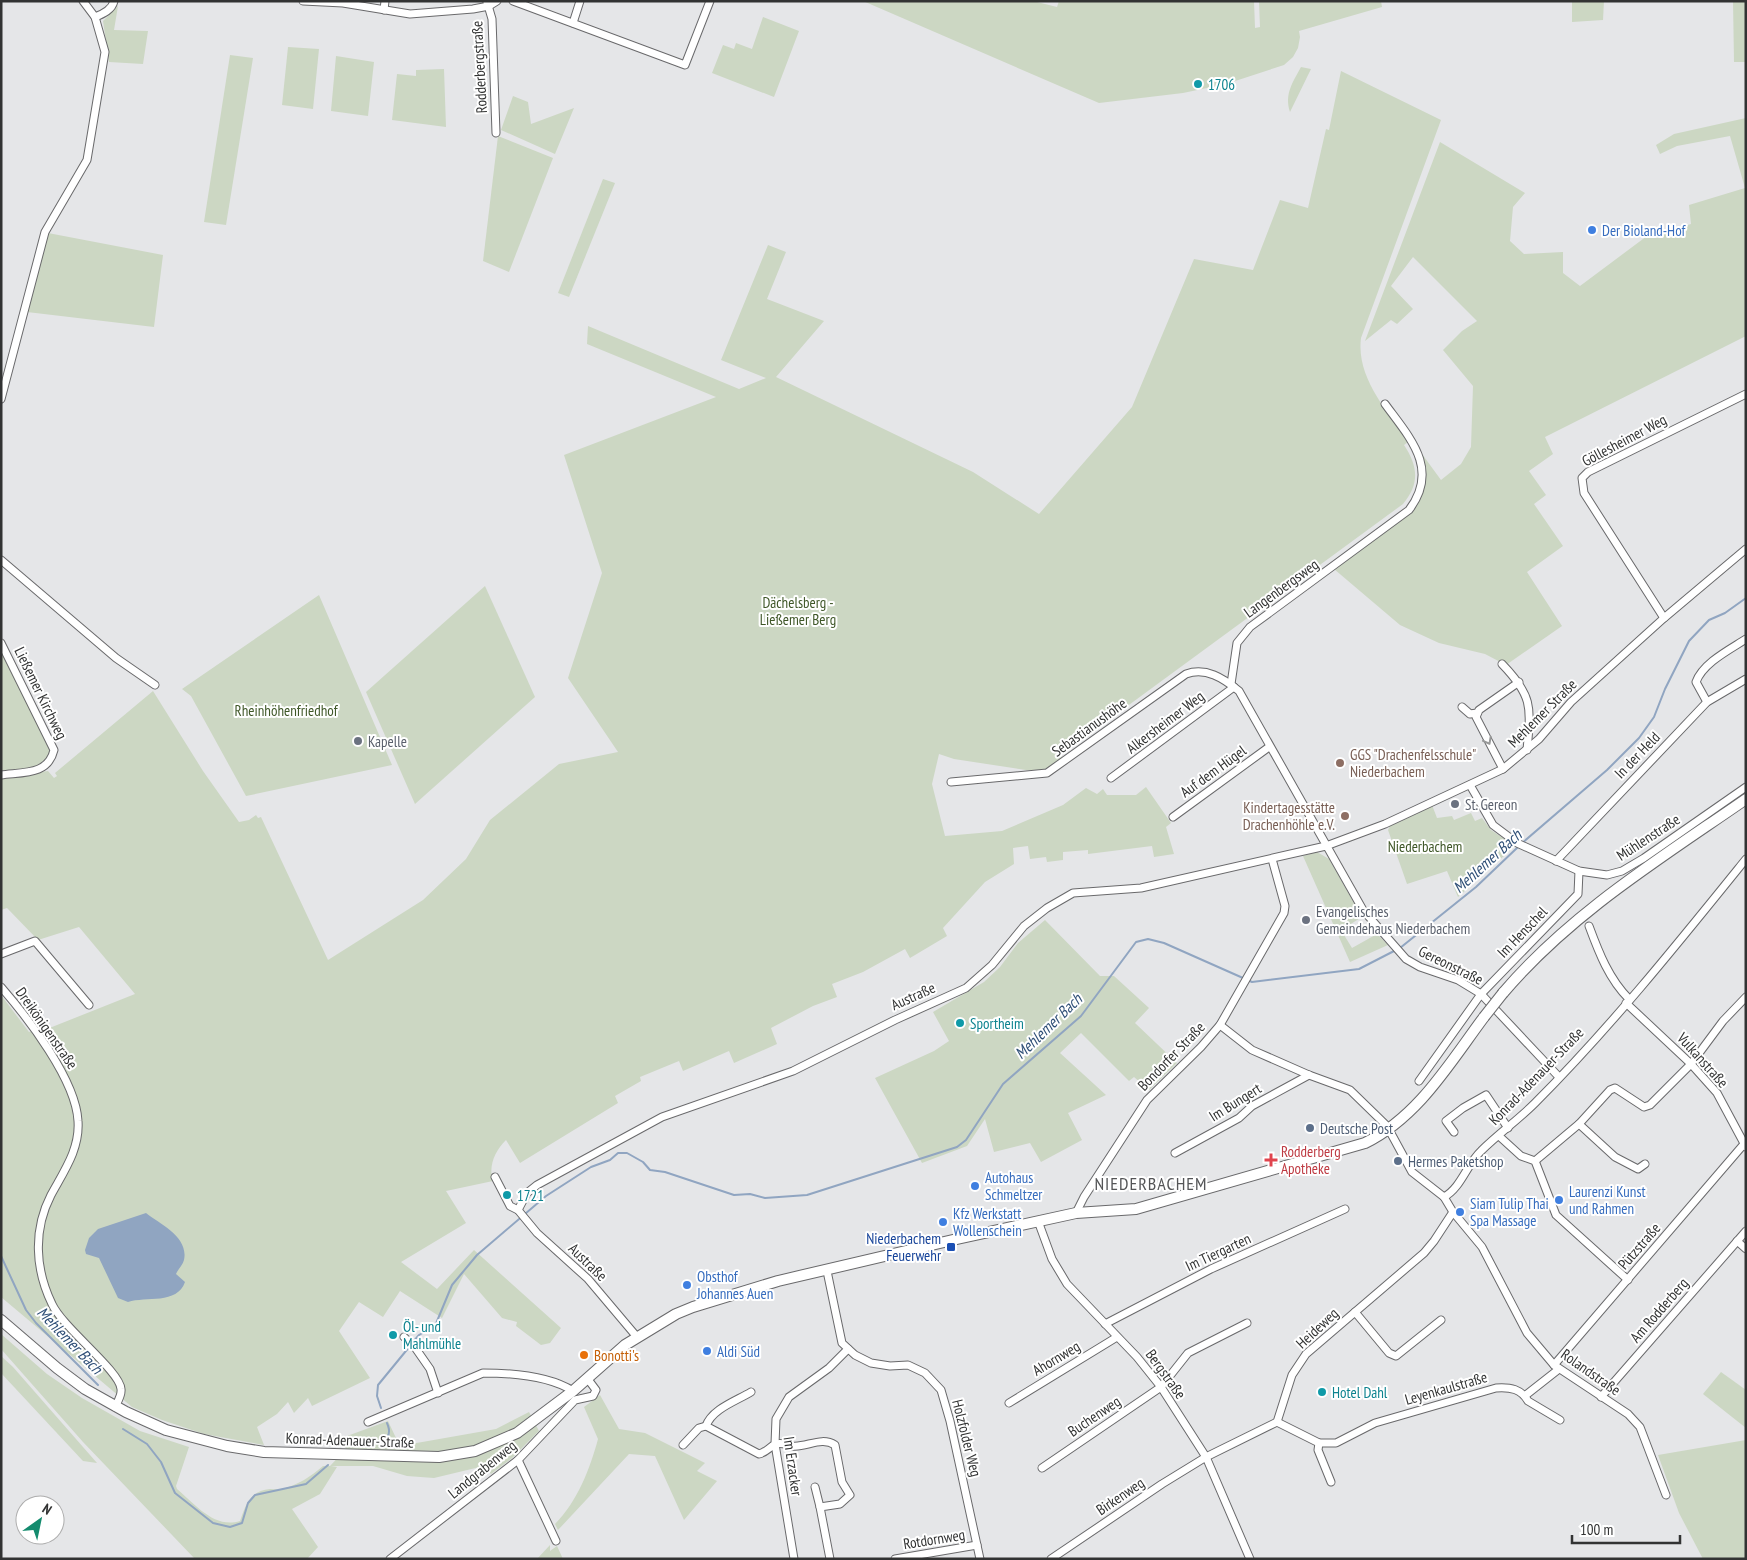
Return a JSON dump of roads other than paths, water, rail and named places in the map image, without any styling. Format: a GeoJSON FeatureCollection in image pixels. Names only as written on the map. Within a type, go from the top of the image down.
{"type":"FeatureCollection","features":[{"type":"Feature","properties":{"kind":"main road","name":"Konrad-Adenauer-Straße"},"geometry":{"type":"LineString","coordinates":[[1,1320],[57,1368],[115,1407],[166,1430],[247,1450],[305,1454],[439,1457],[475,1451],[517,1433],[573,1391],[637,1337],[693,1307],[743,1290],[1038,1221],[1076,1213],[1136,1209],[1329,1155],[1365,1143],[1389,1130],[1419,1102],[1503,993],[1564,930],[1605,897],[1746,799]]}},
{"type":"Feature","properties":{"kind":"street"},"geometry":{"type":"LineString","coordinates":[[1,399],[46,232],[87,160],[105,59],[104,44],[95,18],[83,1]]}},
{"type":"Feature","properties":{"kind":"street"},"geometry":{"type":"LineString","coordinates":[[95,18],[108,10],[114,1]]}},
{"type":"Feature","properties":{"kind":"street"},"geometry":{"type":"LineString","coordinates":[[303,1],[343,3],[418,14],[497,1]]}},
{"type":"Feature","properties":{"kind":"street"},"geometry":{"type":"LineString","coordinates":[[384,10],[385,1]]}},
{"type":"Feature","properties":{"kind":"street"},"geometry":{"type":"LineString","coordinates":[[513,1],[685,65],[710,1]]}},
{"type":"Feature","properties":{"kind":"street"},"geometry":{"type":"LineString","coordinates":[[573,23],[580,1]]}},
{"type":"Feature","properties":{"kind":"street","name":"Rodderbergstraße"},"geometry":{"type":"LineString","coordinates":[[488,4],[492,19],[496,133]]}},
{"type":"Feature","properties":{"kind":"street","name":"Göllesheimer Weg"},"geometry":{"type":"LineString","coordinates":[[1664,618],[1584,493],[1582,478],[1588,472],[1746,394]]}},
{"type":"Feature","properties":{"kind":"street","name":"Langenbergsweg"},"geometry":{"type":"LineString","coordinates":[[1233,686],[1237,643],[1250,627],[1409,510],[1417,499],[1423,471],[1420,455],[1385,404]]}},
{"type":"Feature","properties":{"kind":"street","name":"Mehlemer Straße"},"geometry":{"type":"LineString","coordinates":[[1326,846],[1384,824],[1503,769],[1527,750],[1552,726],[1571,702],[1664,618],[1746,549]]}},
{"type":"Feature","properties":{"kind":"street"},"geometry":{"type":"LineString","coordinates":[[1,560],[116,658],[155,685]]}},
{"type":"Feature","properties":{"kind":"street"},"geometry":{"type":"LineString","coordinates":[[1707,702],[1696,682],[1698,676],[1718,657],[1746,639]]}},
{"type":"Feature","properties":{"kind":"street","name":"Ließemer Kirchweg"},"geometry":{"type":"LineString","coordinates":[[1,643],[54,750],[52,760],[45,768],[1,775]]}},
{"type":"Feature","properties":{"kind":"street"},"geometry":{"type":"LineString","coordinates":[[1502,664],[1519,682],[1528,698],[1530,721],[1527,750]]}},
{"type":"Feature","properties":{"kind":"street","name":"Sebastianushöhe"},"geometry":{"type":"LineString","coordinates":[[952,782],[1047,773],[1186,674],[1204,672],[1216,675],[1233,686]]}},
{"type":"Feature","properties":{"kind":"street","name":"In der Held"},"geometry":{"type":"LineString","coordinates":[[1556,861],[1707,702],[1746,679]]}},
{"type":"Feature","properties":{"kind":"street"},"geometry":{"type":"LineString","coordinates":[[1503,769],[1476,717],[1479,710],[1519,682]]}},
{"type":"Feature","properties":{"kind":"street"},"geometry":{"type":"LineString","coordinates":[[1233,686],[1241,695],[1326,846]]}},
{"type":"Feature","properties":{"kind":"street","name":"Alkersheimer Weg"},"geometry":{"type":"LineString","coordinates":[[1111,778],[1233,686]]}},
{"type":"Feature","properties":{"kind":"street"},"geometry":{"type":"LineString","coordinates":[[1462,708],[1470,714],[1477,714]]}},
{"type":"Feature","properties":{"kind":"street","name":"Auf dem Hügel"},"geometry":{"type":"LineString","coordinates":[[1173,817],[1269,747]]}},
{"type":"Feature","properties":{"kind":"street","name":"Mühlenstraße"},"geometry":{"type":"LineString","coordinates":[[1470,785],[1493,825],[1526,849],[1579,871],[1607,875],[1622,871],[1746,787]]}},
{"type":"Feature","properties":{"kind":"street","name":"Austraße"},"geometry":{"type":"LineString","coordinates":[[519,1211],[527,1193],[537,1185],[662,1117],[792,1071],[895,1020],[966,988],[992,965],[1024,926],[1047,908],[1073,893],[1141,888],[1326,846]]}},
{"type":"Feature","properties":{"kind":"street","name":"Gereonstraße"},"geometry":{"type":"LineString","coordinates":[[1326,846],[1363,910],[1402,955],[1420,967],[1458,980],[1481,994],[1559,1077]]}},
{"type":"Feature","properties":{"kind":"street","name":"Bondorfer Straße"},"geometry":{"type":"LineString","coordinates":[[1076,1213],[1084,1196],[1147,1100],[1201,1047],[1220,1024],[1284,913],[1285,906],[1272,859]]}},
{"type":"Feature","properties":{"kind":"street","name":"Konrad-Adenauer-Straße"},"geometry":{"type":"LineString","coordinates":[[1444,1197],[1454,1189],[1475,1157],[1508,1128],[1559,1077],[1627,1001],[1685,935],[1746,859]]}},
{"type":"Feature","properties":{"kind":"street","name":"Im Henschel"},"geometry":{"type":"LineString","coordinates":[[1419,1081],[1481,994],[1578,894],[1579,871]]}},
{"type":"Feature","properties":{"kind":"street"},"geometry":{"type":"LineString","coordinates":[[1589,926],[1599,954],[1616,986],[1627,1001]]}},
{"type":"Feature","properties":{"kind":"street"},"geometry":{"type":"LineString","coordinates":[[1,954],[35,941],[89,1005]]}},
{"type":"Feature","properties":{"kind":"street","name":"Dreikönigenstraße"},"geometry":{"type":"LineString","coordinates":[[1,988],[61,1071],[74,1099],[78,1122],[76,1144],[42,1219],[38,1235],[39,1268],[47,1295],[60,1319],[119,1382],[120,1397],[115,1407]]}},
{"type":"Feature","properties":{"kind":"street"},"geometry":{"type":"LineString","coordinates":[[1535,1161],[1579,1124],[1610,1090],[1615,1088],[1638,1104],[1650,1105],[1691,1064],[1723,1021],[1746,997]]}},
{"type":"Feature","properties":{"kind":"street","name":"Vulkanstraße"},"geometry":{"type":"LineString","coordinates":[[1627,1001],[1691,1064],[1717,1093],[1745,1146]]}},
{"type":"Feature","properties":{"kind":"street"},"geometry":{"type":"LineString","coordinates":[[1220,1024],[1252,1050],[1309,1076],[1350,1090],[1389,1130],[1412,1172],[1444,1197]]}},
{"type":"Feature","properties":{"kind":"street","name":"Im Bungert"},"geometry":{"type":"LineString","coordinates":[[1175,1153],[1239,1118],[1252,1106],[1309,1076]]}},
{"type":"Feature","properties":{"kind":"street"},"geometry":{"type":"LineString","coordinates":[[1454,1132],[1446,1121],[1463,1108],[1486,1095],[1508,1128]]}},
{"type":"Feature","properties":{"kind":"street"},"geometry":{"type":"LineString","coordinates":[[1579,1124],[1615,1157],[1638,1168],[1645,1164]]}},
{"type":"Feature","properties":{"kind":"street"},"geometry":{"type":"LineString","coordinates":[[1499,1136],[1521,1156],[1535,1161],[1556,1215],[1628,1280]]}},
{"type":"Feature","properties":{"kind":"street","name":"Pützstraße"},"geometry":{"type":"LineString","coordinates":[[1556,1367],[1628,1280],[1745,1146]]}},
{"type":"Feature","properties":{"kind":"street","name":"Austraße"},"geometry":{"type":"LineString","coordinates":[[495,1177],[510,1206],[519,1211],[526,1221],[588,1279],[637,1337]]}},
{"type":"Feature","properties":{"kind":"street","name":"Rolandstraße"},"geometry":{"type":"LineString","coordinates":[[1444,1197],[1453,1212],[1482,1247],[1528,1333],[1556,1367],[1628,1414],[1640,1427],[1666,1496]]}},
{"type":"Feature","properties":{"kind":"street","name":"Im Tiergarten"},"geometry":{"type":"LineString","coordinates":[[1105,1324],[1211,1270],[1345,1209]]}},
{"type":"Feature","properties":{"kind":"street","name":"Heideweg"},"geometry":{"type":"LineString","coordinates":[[1277,1422],[1292,1375],[1306,1354],[1424,1253],[1453,1212]]}},
{"type":"Feature","properties":{"kind":"street","name":"Bergstraße"},"geometry":{"type":"LineString","coordinates":[[1038,1221],[1052,1259],[1067,1284],[1137,1357],[1161,1388],[1206,1457],[1250,1559]]}},
{"type":"Feature","properties":{"kind":"street","name":"Am Rodderberg"},"geometry":{"type":"LineString","coordinates":[[1602,1397],[1746,1231]]}},
{"type":"Feature","properties":{"kind":"street"},"geometry":{"type":"LineString","coordinates":[[1737,1241],[1746,1249]]}},
{"type":"Feature","properties":{"kind":"street"},"geometry":{"type":"LineString","coordinates":[[827,1271],[842,1343],[848,1349]]}},
{"type":"Feature","properties":{"kind":"street"},"geometry":{"type":"LineString","coordinates":[[1355,1312],[1390,1353],[1396,1356],[1441,1320]]}},
{"type":"Feature","properties":{"kind":"street","name":"Buchenweg"},"geometry":{"type":"LineString","coordinates":[[1042,1468],[1161,1388],[1188,1353],[1247,1323]]}},
{"type":"Feature","properties":{"kind":"street","name":"Ahornweg"},"geometry":{"type":"LineString","coordinates":[[1009,1403],[1117,1337]]}},
{"type":"Feature","properties":{"kind":"street"},"geometry":{"type":"LineString","coordinates":[[409,1341],[430,1369],[438,1393]]}},
{"type":"Feature","properties":{"kind":"street","name":"Im Erzacker"},"geometry":{"type":"LineString","coordinates":[[794,1559],[775,1444],[776,1419],[789,1397],[829,1368],[848,1349]]}},
{"type":"Feature","properties":{"kind":"street","name":"Holzfolder Weg"},"geometry":{"type":"LineString","coordinates":[[848,1349],[871,1363],[890,1366],[908,1365],[925,1373],[941,1390],[950,1421],[980,1559]]}},
{"type":"Feature","properties":{"kind":"street"},"geometry":{"type":"LineString","coordinates":[[1526,1395],[1556,1367]]}},
{"type":"Feature","properties":{"kind":"street","name":"Konrad-Adenauer-Straße"},"geometry":{"type":"LineString","coordinates":[[368,1422],[483,1373],[498,1373],[556,1383],[573,1391]]}},
{"type":"Feature","properties":{"kind":"street","name":"Landgrabenweg"},"geometry":{"type":"LineString","coordinates":[[390,1559],[518,1460],[576,1400],[593,1396],[596,1390],[587,1378]]}},
{"type":"Feature","properties":{"kind":"street","name":"Leyenkaulstraße"},"geometry":{"type":"LineString","coordinates":[[1319,1443],[1341,1442],[1375,1423],[1496,1388],[1514,1389],[1526,1395],[1528,1401],[1560,1420]]}},
{"type":"Feature","properties":{"kind":"street"},"geometry":{"type":"LineString","coordinates":[[706,1426],[708,1420],[716,1413],[751,1392]]}},
{"type":"Feature","properties":{"kind":"street"},"geometry":{"type":"LineString","coordinates":[[1206,1457],[1277,1422],[1319,1443],[1318,1450],[1331,1482]]}},
{"type":"Feature","properties":{"kind":"street"},"geometry":{"type":"LineString","coordinates":[[683,1445],[699,1428],[706,1426],[759,1454],[766,1452],[775,1444],[783,1443],[793,1446],[825,1441],[835,1445],[842,1482],[850,1495],[840,1504],[820,1507]]}},
{"type":"Feature","properties":{"kind":"street","name":"Birkenweg"},"geometry":{"type":"LineString","coordinates":[[1051,1559],[1162,1484],[1206,1457]]}},
{"type":"Feature","properties":{"kind":"street"},"geometry":{"type":"LineString","coordinates":[[518,1460],[556,1541]]}},
{"type":"Feature","properties":{"kind":"street"},"geometry":{"type":"LineString","coordinates":[[815,1487],[830,1559]]}},
{"type":"Feature","properties":{"kind":"street","name":"Rotdornweg"},"geometry":{"type":"LineString","coordinates":[[895,1559],[977,1545]]}},
{"type":"Feature","properties":{"kind":"water"},"geometry":{"type":"Polygon","coordinates":[[[146,1213],[172,1232],[182,1244],[184,1260],[176,1274],[185,1282],[181,1289],[168,1297],[128,1302],[118,1298],[99,1258],[86,1254],[85,1250],[89,1238],[98,1229],[146,1213]]]}},
{"type":"Feature","properties":{"kind":"waterway","name":"Mehlemer Bach"},"geometry":{"type":"LineString","coordinates":[[1521,844],[1607,770],[1639,738],[1654,717],[1665,689],[1689,641],[1709,620],[1725,613],[1746,598]]}},
{"type":"Feature","properties":{"kind":"waterway","name":"Mehlemer Bach"},"geometry":{"type":"LineString","coordinates":[[1400,948],[1476,887],[1518,847]]}},
{"type":"Feature","properties":{"kind":"waterway","name":"Mehlemer Bach"},"geometry":{"type":"LineString","coordinates":[[413,1342],[419,1335],[435,1326],[452,1285],[477,1255],[546,1196],[591,1167],[610,1160],[618,1153],[627,1153],[643,1162],[650,1170],[665,1172],[734,1195],[750,1194],[765,1198],[807,1195],[957,1147],[966,1140],[1003,1084],[1081,1016],[1136,942],[1148,939],[1164,943],[1252,982],[1359,969],[1396,950]]}},
{"type":"Feature","properties":{"kind":"waterway","name":"Mehlemer Bach"},"geometry":{"type":"LineString","coordinates":[[1,1201],[1,1215]]}},
{"type":"Feature","properties":{"kind":"waterway","name":"Mehlemer Bach"},"geometry":{"type":"LineString","coordinates":[[1,1256],[26,1310],[36,1323],[98,1385]]}},
{"type":"Feature","properties":{"kind":"waterway","name":"Mehlemer Bach"},"geometry":{"type":"LineString","coordinates":[[381,1408],[377,1396],[378,1385],[410,1346]]}},
{"type":"Feature","properties":{"kind":"waterway","name":"Mehlemer Bach"},"geometry":{"type":"LineString","coordinates":[[352,1444],[383,1443],[389,1434],[387,1423]]}},
{"type":"Feature","properties":{"kind":"waterway","name":"Mehlemer Bach"},"geometry":{"type":"LineString","coordinates":[[123,1429],[147,1444],[161,1462],[175,1493],[213,1523],[230,1527],[242,1523],[248,1503],[255,1495],[306,1484],[328,1465]]}},
{"type":"Feature","properties":{"kind":"place","name":"1706"},"geometry":{"type":"Point","coordinates":[1198,84]}},
{"type":"Feature","properties":{"kind":"place","name":"Der Bioland-Hof"},"geometry":{"type":"Point","coordinates":[1592,230]}},
{"type":"Feature","properties":{"kind":"place","name":"Kapelle"},"geometry":{"type":"Point","coordinates":[358,741]}},
{"type":"Feature","properties":{"kind":"place","name":"GGS \"Drachenfelsschule\" Niederbachem"},"geometry":{"type":"Point","coordinates":[1340,763]}},
{"type":"Feature","properties":{"kind":"place","name":"St. Gereon"},"geometry":{"type":"Point","coordinates":[1455,804]}},
{"type":"Feature","properties":{"kind":"place","name":"Kindertagesstätte Drachenhöhle e.V."},"geometry":{"type":"Point","coordinates":[1345,816]}},
{"type":"Feature","properties":{"kind":"place","name":"Evangelisches Gemeindehaus Niederbachem"},"geometry":{"type":"Point","coordinates":[1306,920]}},
{"type":"Feature","properties":{"kind":"place","name":"Sportheim"},"geometry":{"type":"Point","coordinates":[960,1023]}},
{"type":"Feature","properties":{"kind":"place","name":"Deutsche Post"},"geometry":{"type":"Point","coordinates":[1310,1128]}},
{"type":"Feature","properties":{"kind":"place","name":"Rodderberg Apotheke"},"geometry":{"type":"Point","coordinates":[1271,1160]}},
{"type":"Feature","properties":{"kind":"place","name":"Hermes Paketshop"},"geometry":{"type":"Point","coordinates":[1398,1161]}},
{"type":"Feature","properties":{"kind":"place","name":"Autohaus Schmeltzer"},"geometry":{"type":"Point","coordinates":[975,1186]}},
{"type":"Feature","properties":{"kind":"place","name":"1721"},"geometry":{"type":"Point","coordinates":[507,1195]}},
{"type":"Feature","properties":{"kind":"place","name":"Laurenzi Kunst und Rahmen"},"geometry":{"type":"Point","coordinates":[1559,1200]}},
{"type":"Feature","properties":{"kind":"place","name":"Siam Tulip Thai Spa Massage"},"geometry":{"type":"Point","coordinates":[1460,1212]}},
{"type":"Feature","properties":{"kind":"place","name":"Kfz Werkstatt Wollenschein"},"geometry":{"type":"Point","coordinates":[943,1222]}},
{"type":"Feature","properties":{"kind":"place","name":"Niederbachem Feuerwehr"},"geometry":{"type":"Point","coordinates":[951,1247]}},
{"type":"Feature","properties":{"kind":"place","name":"Obsthof Johannes Auen"},"geometry":{"type":"Point","coordinates":[687,1285]}},
{"type":"Feature","properties":{"kind":"place","name":"Öl- und Mahlmühle"},"geometry":{"type":"Point","coordinates":[393,1335]}},
{"type":"Feature","properties":{"kind":"place","name":"Aldi Süd"},"geometry":{"type":"Point","coordinates":[707,1351]}},
{"type":"Feature","properties":{"kind":"place","name":"Bonotti's"},"geometry":{"type":"Point","coordinates":[584,1355]}},
{"type":"Feature","properties":{"kind":"place","name":"Hotel Dahl"},"geometry":{"type":"Point","coordinates":[1322,1392]}},
{"type":"Feature","properties":{"kind":"district","name":"NIEDERBACHEM"},"geometry":{"type":"Point","coordinates":[1151,1183]}},
{"type":"Feature","properties":{"kind":"park label","name":"Dächelsberg - Ließemer Berg"},"geometry":{"type":"Point","coordinates":[798,610]}},
{"type":"Feature","properties":{"kind":"park label","name":"Rheinhöhenfriedhof"},"geometry":{"type":"Point","coordinates":[286,710]}},
{"type":"Feature","properties":{"kind":"park label","name":"Niederbachem"},"geometry":{"type":"Point","coordinates":[1425,846]}}]}
